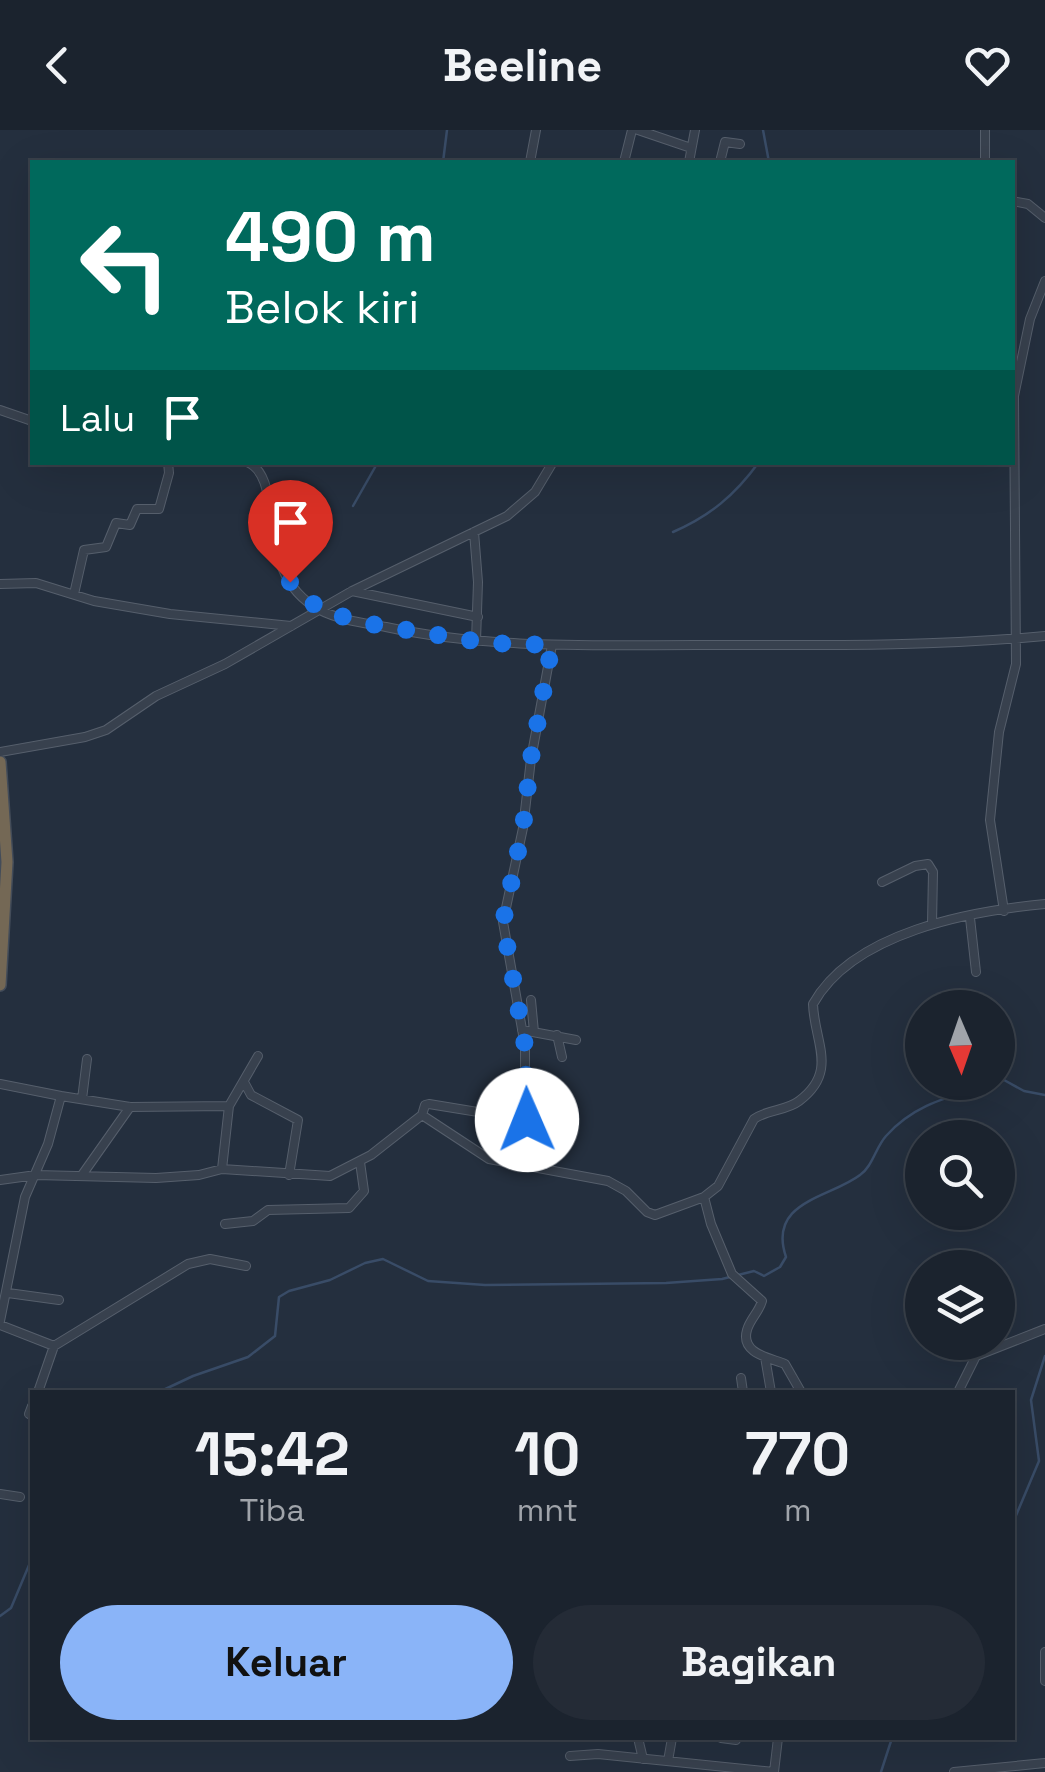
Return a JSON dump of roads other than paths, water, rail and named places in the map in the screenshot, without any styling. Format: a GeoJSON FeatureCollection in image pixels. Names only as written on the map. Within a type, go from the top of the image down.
{"type":"FeatureCollection","features":[{"type":"Feature","properties":{"kind":"highway"},"geometry":{"type":"LineString","coordinates":[[0,762],[8,862],[0,986]]}},
{"type":"Feature","properties":{"kind":"street"},"geometry":{"type":"LineString","coordinates":[[530,160],[536,130]]}},
{"type":"Feature","properties":{"kind":"street"},"geometry":{"type":"LineString","coordinates":[[625,160],[635,130],[691,148]]}},
{"type":"Feature","properties":{"kind":"street"},"geometry":{"type":"LineString","coordinates":[[689,160],[695,130]]}},
{"type":"Feature","properties":{"kind":"street"},"geometry":{"type":"LineString","coordinates":[[984,130],[985,160]]}},
{"type":"Feature","properties":{"kind":"street"},"geometry":{"type":"LineString","coordinates":[[720,160],[725,142],[740,144]]}},
{"type":"Feature","properties":{"kind":"street"},"geometry":{"type":"LineString","coordinates":[[1015,202],[1028,204],[1045,218]]}},
{"type":"Feature","properties":{"kind":"street"},"geometry":{"type":"LineString","coordinates":[[1015,391],[1030,319],[1045,281]]}},
{"type":"Feature","properties":{"kind":"street"},"geometry":{"type":"LineString","coordinates":[[0,410],[30,419]]}},
{"type":"Feature","properties":{"kind":"street"},"geometry":{"type":"LineString","coordinates":[[74,594],[84,550],[106,547],[116,524],[130,525],[138,509],[159,509],[168,465]]}},
{"type":"Feature","properties":{"kind":"street"},"geometry":{"type":"LineString","coordinates":[[251,465],[266,482],[279,565],[296,590],[320,610],[404,631],[476,641],[552,645],[890,644],[1045,636]]}},
{"type":"Feature","properties":{"kind":"street"},"geometry":{"type":"LineString","coordinates":[[0,752],[106,730],[156,696],[225,664],[352,591],[522,505],[551,465]]}},
{"type":"Feature","properties":{"kind":"street"},"geometry":{"type":"LineString","coordinates":[[1004,910],[990,820],[998,732],[1016,664],[1014,465]]}},
{"type":"Feature","properties":{"kind":"street"},"geometry":{"type":"LineString","coordinates":[[474,532],[476,641]]}},
{"type":"Feature","properties":{"kind":"street"},"geometry":{"type":"LineString","coordinates":[[0,584],[36,584],[170,614],[291,626]]}},
{"type":"Feature","properties":{"kind":"street"},"geometry":{"type":"LineString","coordinates":[[352,591],[478,617]]}},
{"type":"Feature","properties":{"kind":"street"},"geometry":{"type":"LineString","coordinates":[[525,1167],[527,1120],[522,1030],[503,922],[523,828],[531,758],[552,645]]}},
{"type":"Feature","properties":{"kind":"street"},"geometry":{"type":"LineString","coordinates":[[882,882],[928,864],[933,872],[932,924]]}},
{"type":"Feature","properties":{"kind":"street"},"geometry":{"type":"LineString","coordinates":[[422,1115],[488,1159],[608,1181],[626,1190],[646,1212],[654,1214],[704,1197],[721,1183],[754,1118],[797,1102],[820,1074],[824,1058],[812,1006],[819,994],[857,958],[900,933],[1045,904]]}},
{"type":"Feature","properties":{"kind":"street"},"geometry":{"type":"LineString","coordinates":[[970,918],[976,972]]}},
{"type":"Feature","properties":{"kind":"street"},"geometry":{"type":"LineString","coordinates":[[531,1000],[534,1032]]}},
{"type":"Feature","properties":{"kind":"street"},"geometry":{"type":"LineString","coordinates":[[522,1030],[576,1040]]}},
{"type":"Feature","properties":{"kind":"street"},"geometry":{"type":"LineString","coordinates":[[556,1035],[562,1057]]}},
{"type":"Feature","properties":{"kind":"street"},"geometry":{"type":"LineString","coordinates":[[222,1169],[229,1106],[258,1056]]}},
{"type":"Feature","properties":{"kind":"street"},"geometry":{"type":"LineString","coordinates":[[82,1098],[88,1058]]}},
{"type":"Feature","properties":{"kind":"street"},"geometry":{"type":"LineString","coordinates":[[244,1082],[251,1095],[298,1120],[288,1175]]}},
{"type":"Feature","properties":{"kind":"street"},"geometry":{"type":"LineString","coordinates":[[0,1084],[130,1107],[229,1106]]}},
{"type":"Feature","properties":{"kind":"street"},"geometry":{"type":"LineString","coordinates":[[54,1346],[0,1323],[25,1198],[48,1144],[61,1096]]}},
{"type":"Feature","properties":{"kind":"street"},"geometry":{"type":"LineString","coordinates":[[0,1180],[36,1175],[156,1178],[222,1169],[330,1176],[360,1162],[422,1115],[424,1105],[527,1120]]}},
{"type":"Feature","properties":{"kind":"street"},"geometry":{"type":"LineString","coordinates":[[82,1175],[130,1107]]}},
{"type":"Feature","properties":{"kind":"street"},"geometry":{"type":"LineString","coordinates":[[225,1224],[253,1222],[268,1210],[349,1208],[363,1194],[360,1162]]}},
{"type":"Feature","properties":{"kind":"street"},"geometry":{"type":"LineString","coordinates":[[704,1197],[733,1276],[762,1301],[746,1337],[754,1352],[788,1366],[800,1390]]}},
{"type":"Feature","properties":{"kind":"street"},"geometry":{"type":"LineString","coordinates":[[39,1390],[54,1346],[188,1264],[210,1259],[246,1266]]}},
{"type":"Feature","properties":{"kind":"street"},"geometry":{"type":"LineString","coordinates":[[8,1293],[59,1300]]}},
{"type":"Feature","properties":{"kind":"street"},"geometry":{"type":"LineString","coordinates":[[959,1390],[976,1356],[1045,1330]]}},
{"type":"Feature","properties":{"kind":"street"},"geometry":{"type":"LineString","coordinates":[[766,1357],[770,1390]]}},
{"type":"Feature","properties":{"kind":"street"},"geometry":{"type":"LineString","coordinates":[[741,1378],[743,1390]]}},
{"type":"Feature","properties":{"kind":"street"},"geometry":{"type":"LineString","coordinates":[[0,1494],[20,1497]]}},
{"type":"Feature","properties":{"kind":"street"},"geometry":{"type":"LineString","coordinates":[[1045,1652],[1045,1681]]}},
{"type":"Feature","properties":{"kind":"street"},"geometry":{"type":"LineString","coordinates":[[638,1740],[643,1759]]}},
{"type":"Feature","properties":{"kind":"street"},"geometry":{"type":"LineString","coordinates":[[671,1765],[672,1740]]}},
{"type":"Feature","properties":{"kind":"street"},"geometry":{"type":"LineString","coordinates":[[570,1756],[598,1754],[671,1765],[774,1772],[778,1740]]}},
{"type":"Feature","properties":{"kind":"street"},"geometry":{"type":"LineString","coordinates":[[954,1772],[1045,1763]]}},
{"type":"Feature","properties":{"kind":"waterway"},"geometry":{"type":"LineString","coordinates":[[443,160],[447,130]]}},
{"type":"Feature","properties":{"kind":"waterway"},"geometry":{"type":"LineString","coordinates":[[763,130],[769,160]]}},
{"type":"Feature","properties":{"kind":"waterway"},"geometry":{"type":"LineString","coordinates":[[353,506],[376,465]]}},
{"type":"Feature","properties":{"kind":"waterway"},"geometry":{"type":"LineString","coordinates":[[673,532],[721,503],[757,465]]}},
{"type":"Feature","properties":{"kind":"waterway"},"geometry":{"type":"LineString","coordinates":[[1015,1086],[1045,1095]]}},
{"type":"Feature","properties":{"kind":"waterway"},"geometry":{"type":"LineString","coordinates":[[163,1390],[248,1357],[275,1336],[279,1297],[289,1291],[383,1259],[428,1281],[485,1285],[666,1283],[722,1279],[754,1271],[764,1276],[780,1267],[786,1257],[782,1238],[793,1213],[860,1175],[898,1124],[942,1100]]}},
{"type":"Feature","properties":{"kind":"waterway"},"geometry":{"type":"LineString","coordinates":[[1015,1518],[1039,1461],[1031,1400],[1045,1356]]}},
{"type":"Feature","properties":{"kind":"waterway"},"geometry":{"type":"LineString","coordinates":[[0,1616],[11,1608],[30,1563]]}},
{"type":"Feature","properties":{"kind":"waterway"},"geometry":{"type":"LineString","coordinates":[[881,1772],[891,1740]]}}]}
